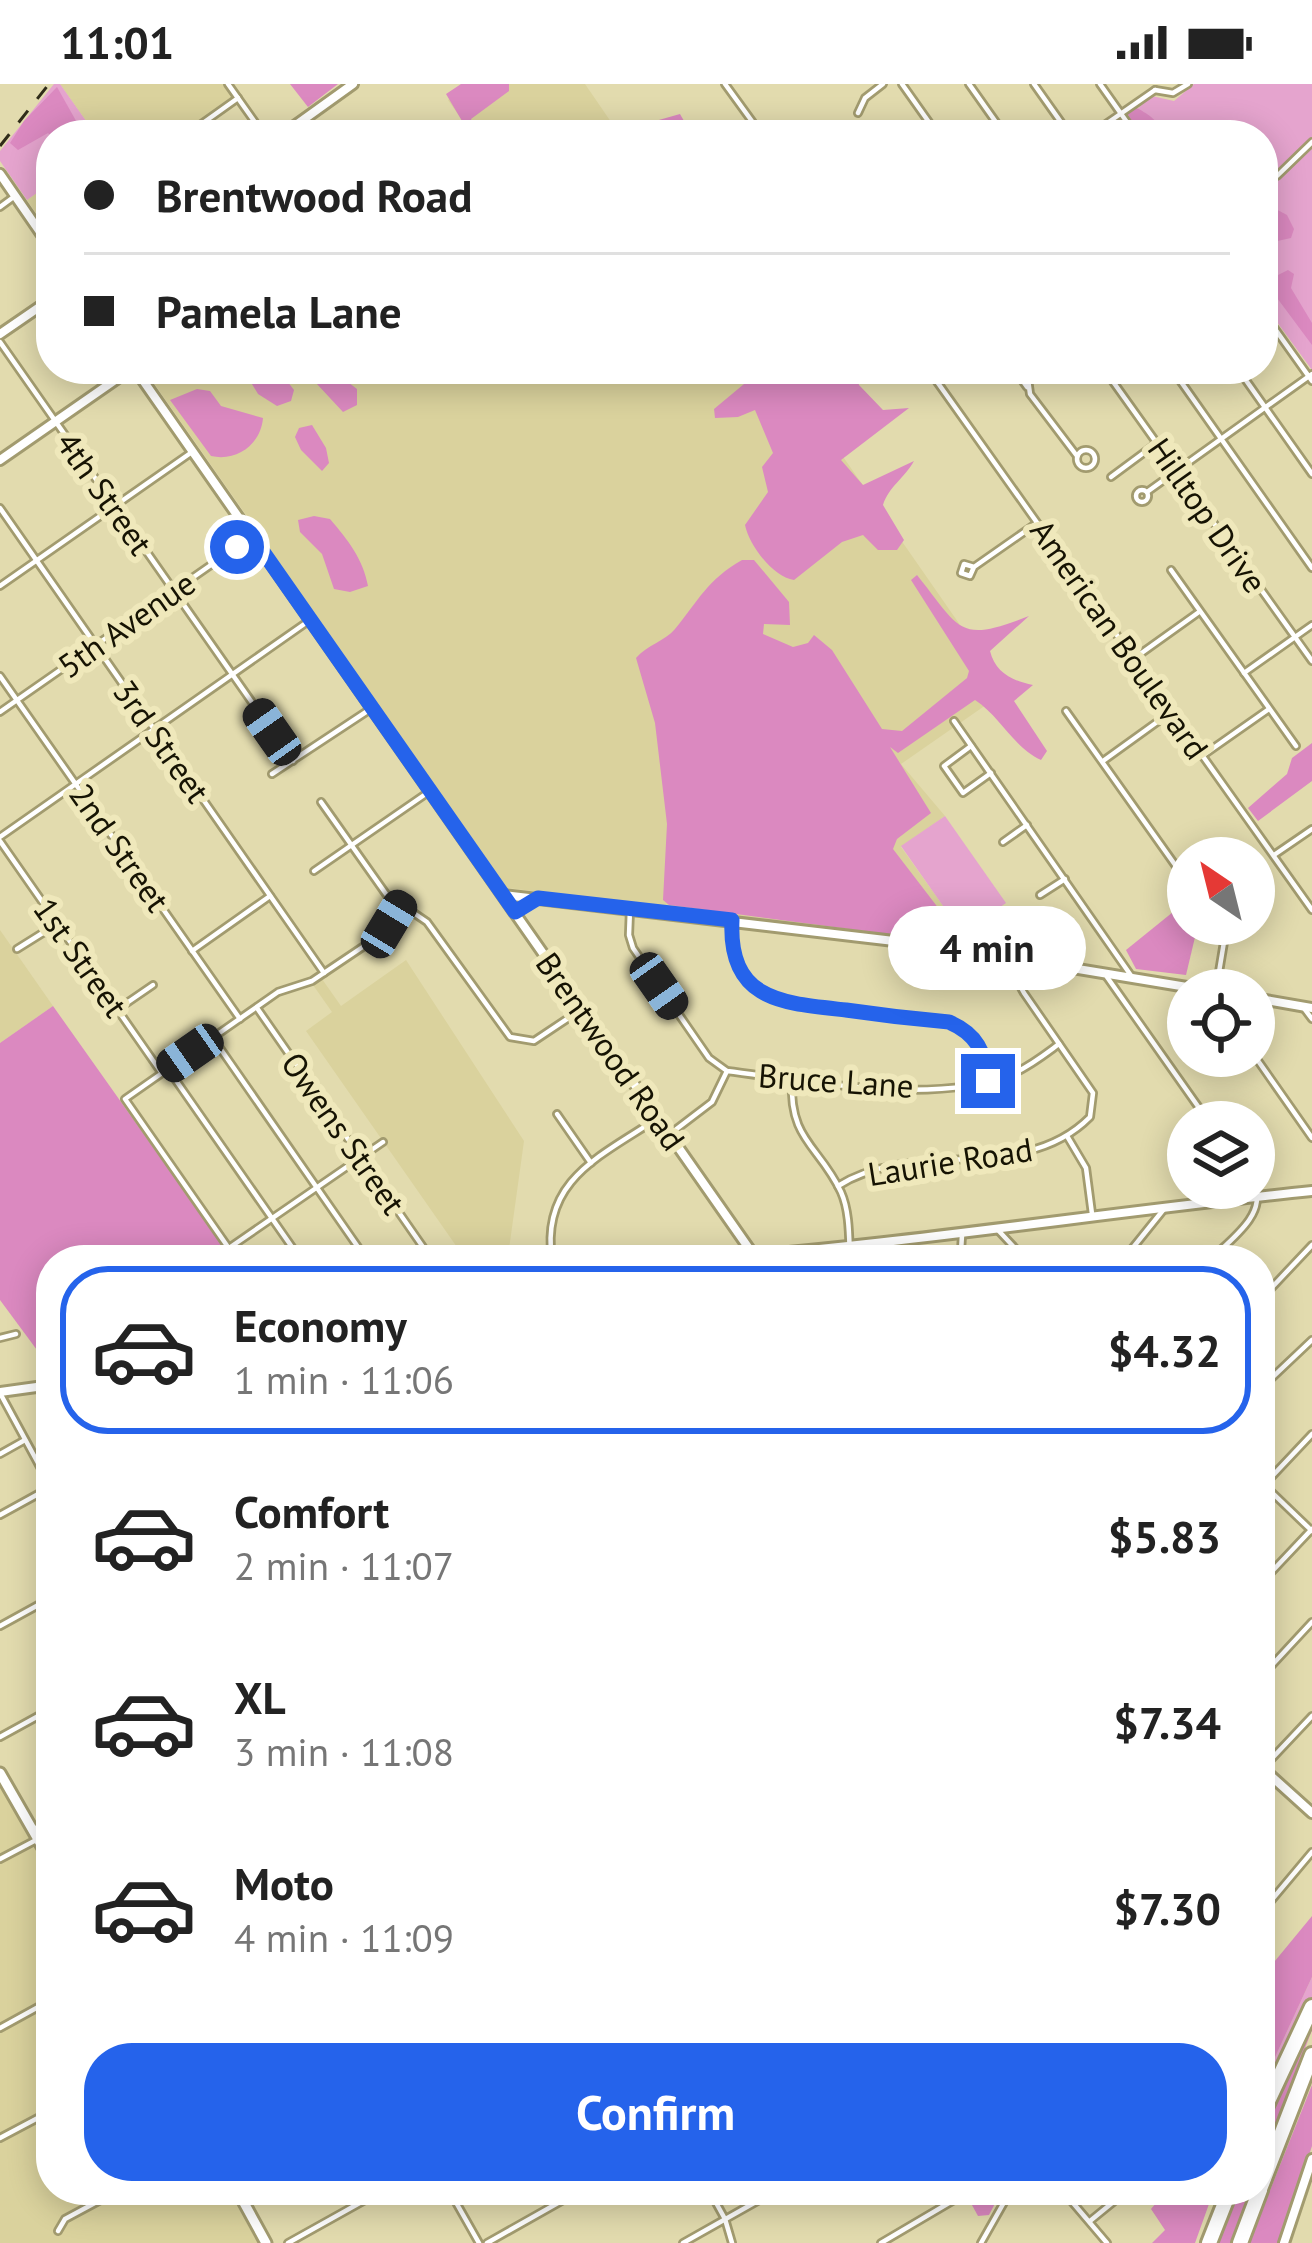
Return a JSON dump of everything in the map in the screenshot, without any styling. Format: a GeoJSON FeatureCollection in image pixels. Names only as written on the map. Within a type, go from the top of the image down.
{"type":"FeatureCollection","features":[{"type":"Feature","properties":{"kind":"highway"},"geometry":{"type":"LineString","coordinates":[[1275,2087],[1312,2007]]}},
{"type":"Feature","properties":{"kind":"highway"},"geometry":{"type":"LineString","coordinates":[[1275,2151],[1312,2054]]}},
{"type":"Feature","properties":{"kind":"highway"},"geometry":{"type":"LineString","coordinates":[[1209,2243],[1224,2205]]}},
{"type":"Feature","properties":{"kind":"highway"},"geometry":{"type":"LineString","coordinates":[[1240,2243],[1254,2205]]}},
{"type":"Feature","properties":{"kind":"main road"},"geometry":{"type":"LineString","coordinates":[[0,1772],[4,1789],[35,1835]]}},
{"type":"Feature","properties":{"kind":"main road"},"geometry":{"type":"LineString","coordinates":[[245,2205],[266,2243]]}},
{"type":"Feature","properties":{"kind":"street"},"geometry":{"type":"LineString","coordinates":[[228,84],[253,120]]}},
{"type":"Feature","properties":{"kind":"street"},"geometry":{"type":"LineString","coordinates":[[302,120],[353,84]]}},
{"type":"Feature","properties":{"kind":"street"},"geometry":{"type":"LineString","coordinates":[[725,84],[750,120]]}},
{"type":"Feature","properties":{"kind":"street"},"geometry":{"type":"LineString","coordinates":[[858,113],[865,98],[883,84]]}},
{"type":"Feature","properties":{"kind":"street"},"geometry":{"type":"LineString","coordinates":[[902,84],[927,120]]}},
{"type":"Feature","properties":{"kind":"street"},"geometry":{"type":"LineString","coordinates":[[969,84],[994,120]]}},
{"type":"Feature","properties":{"kind":"street"},"geometry":{"type":"LineString","coordinates":[[1034,84],[1059,120]]}},
{"type":"Feature","properties":{"kind":"street"},"geometry":{"type":"LineString","coordinates":[[1100,84],[1125,120]]}},
{"type":"Feature","properties":{"kind":"street"},"geometry":{"type":"LineString","coordinates":[[1112,120],[1153,87],[1170,94],[1188,84]]}},
{"type":"Feature","properties":{"kind":"street"},"geometry":{"type":"LineString","coordinates":[[207,120],[238,98]]}},
{"type":"Feature","properties":{"kind":"street"},"geometry":{"type":"LineString","coordinates":[[1278,175],[1312,142]]}},
{"type":"Feature","properties":{"kind":"street"},"geometry":{"type":"LineString","coordinates":[[0,174],[36,220]]}},
{"type":"Feature","properties":{"kind":"street"},"geometry":{"type":"LineString","coordinates":[[0,207],[16,196]]}},
{"type":"Feature","properties":{"kind":"street"},"geometry":{"type":"LineString","coordinates":[[0,338],[36,310]]}},
{"type":"Feature","properties":{"kind":"street"},"geometry":{"type":"LineString","coordinates":[[1147,492],[1311,377],[1278,332]]}},
{"type":"Feature","properties":{"kind":"street","name":"4th Street"},"geometry":{"type":"LineString","coordinates":[[0,338],[293,761]]}},
{"type":"Feature","properties":{"kind":"street"},"geometry":{"type":"LineString","coordinates":[[0,460],[111,384]]}},
{"type":"Feature","properties":{"kind":"street","name":"Brentwood Road"},"geometry":{"type":"LineString","coordinates":[[144,384],[747,1245]]}},
{"type":"Feature","properties":{"kind":"street","name":"American Boulevard"},"geometry":{"type":"LineString","coordinates":[[939,384],[1261,837]]}},
{"type":"Feature","properties":{"kind":"street"},"geometry":{"type":"LineString","coordinates":[[1025,384],[1077,456]]}},
{"type":"Feature","properties":{"kind":"street","name":"Hilltop Drive"},"geometry":{"type":"LineString","coordinates":[[1115,384],[1312,661]]}},
{"type":"Feature","properties":{"kind":"street"},"geometry":{"type":"LineString","coordinates":[[1182,384],[1312,568]]}},
{"type":"Feature","properties":{"kind":"street"},"geometry":{"type":"LineString","coordinates":[[1248,384],[1312,474]]}},
{"type":"Feature","properties":{"kind":"street"},"geometry":{"type":"LineString","coordinates":[[1111,477],[1157,443]]}},
{"type":"Feature","properties":{"kind":"street"},"geometry":{"type":"LineString","coordinates":[[0,586],[193,452]]}},
{"type":"Feature","properties":{"kind":"street","name":"3rd Street"},"geometry":{"type":"LineString","coordinates":[[0,508],[324,974]]}},
{"type":"Feature","properties":{"kind":"street"},"geometry":{"type":"LineString","coordinates":[[974,567],[1037,522]]}},
{"type":"Feature","properties":{"kind":"street","name":"5th Avenue"},"geometry":{"type":"LineString","coordinates":[[0,712],[252,536]]}},
{"type":"Feature","properties":{"kind":"street"},"geometry":{"type":"LineString","coordinates":[[1171,570],[1296,746]]}},
{"type":"Feature","properties":{"kind":"street"},"geometry":{"type":"LineString","coordinates":[[1134,658],[1199,612]]}},
{"type":"Feature","properties":{"kind":"street"},"geometry":{"type":"LineString","coordinates":[[0,839],[310,620]]}},
{"type":"Feature","properties":{"kind":"street"},"geometry":{"type":"LineString","coordinates":[[1244,673],[1312,625]]}},
{"type":"Feature","properties":{"kind":"street","name":"2nd Street"},"geometry":{"type":"LineString","coordinates":[[0,676],[240,1019]]}},
{"type":"Feature","properties":{"kind":"street"},"geometry":{"type":"LineString","coordinates":[[272,774],[372,709]]}},
{"type":"Feature","properties":{"kind":"street"},"geometry":{"type":"LineString","coordinates":[[1202,756],[1269,709]]}},
{"type":"Feature","properties":{"kind":"street"},"geometry":{"type":"LineString","coordinates":[[1066,711],[1167,854]]}},
{"type":"Feature","properties":{"kind":"street"},"geometry":{"type":"LineString","coordinates":[[1102,762],[1171,712]]}},
{"type":"Feature","properties":{"kind":"street"},"geometry":{"type":"LineString","coordinates":[[954,721],[1132,977]]}},
{"type":"Feature","properties":{"kind":"street"},"geometry":{"type":"LineString","coordinates":[[971,746],[944,766],[963,793],[991,773]]}},
{"type":"Feature","properties":{"kind":"street"},"geometry":{"type":"LineString","coordinates":[[314,871],[430,791]]}},
{"type":"Feature","properties":{"kind":"street"},"geometry":{"type":"LineString","coordinates":[[321,802],[386,894],[427,922],[503,1031],[517,1042],[533,1041],[582,1009]]}},
{"type":"Feature","properties":{"kind":"street"},"geometry":{"type":"LineString","coordinates":[[1003,842],[1027,825]]}},
{"type":"Feature","properties":{"kind":"street"},"geometry":{"type":"LineString","coordinates":[[1275,854],[1312,829]]}},
{"type":"Feature","properties":{"kind":"street","name":"1st Street"},"geometry":{"type":"LineString","coordinates":[[0,839],[117,1010],[290,1245]]}},
{"type":"Feature","properties":{"kind":"street","name":"American Boulevard"},"geometry":{"type":"LineString","coordinates":[[1275,856],[1312,910]]}},
{"type":"Feature","properties":{"kind":"street"},"geometry":{"type":"LineString","coordinates":[[1040,895],[1065,879]]}},
{"type":"Feature","properties":{"kind":"street"},"geometry":{"type":"LineString","coordinates":[[502,895],[1019,958],[1167,983]]}},
{"type":"Feature","properties":{"kind":"street"},"geometry":{"type":"LineString","coordinates":[[192,951],[270,896]]}},
{"type":"Feature","properties":{"kind":"street"},"geometry":{"type":"LineString","coordinates":[[515,912],[538,898]]}},
{"type":"Feature","properties":{"kind":"street"},"geometry":{"type":"LineString","coordinates":[[226,1245],[125,1099],[256,1007],[284,989],[324,974],[384,932],[401,903]]}},
{"type":"Feature","properties":{"kind":"street","name":"Bruce Lane"},"geometry":{"type":"LineString","coordinates":[[630,909],[629,935],[634,948],[700,1046],[727,1072],[893,1091],[988,1081],[1026,1067],[1059,1044]]}},
{"type":"Feature","properties":{"kind":"street"},"geometry":{"type":"LineString","coordinates":[[732,920],[737,965],[764,995],[791,1004],[949,1022],[978,1042],[988,1081]]}},
{"type":"Feature","properties":{"kind":"street"},"geometry":{"type":"LineString","coordinates":[[17,949],[57,924]]}},
{"type":"Feature","properties":{"kind":"street","name":"Laurie Road"},"geometry":{"type":"LineString","coordinates":[[838,1186],[878,1168],[1019,1153],[1066,1136],[1090,1117],[1093,1093],[1019,984],[1019,958]]}},
{"type":"Feature","properties":{"kind":"street"},"geometry":{"type":"LineString","coordinates":[[1104,972],[1194,1101]]}},
{"type":"Feature","properties":{"kind":"street"},"geometry":{"type":"LineString","coordinates":[[117,1010],[153,985]]}},
{"type":"Feature","properties":{"kind":"street"},"geometry":{"type":"LineString","coordinates":[[1275,1002],[1308,1007],[1312,1019]]}},
{"type":"Feature","properties":{"kind":"street","name":"Owens Street"},"geometry":{"type":"LineString","coordinates":[[256,1007],[422,1245]]}},
{"type":"Feature","properties":{"kind":"street"},"geometry":{"type":"LineString","coordinates":[[213,1038],[356,1245]]}},
{"type":"Feature","properties":{"kind":"street"},"geometry":{"type":"LineString","coordinates":[[670,1134],[712,1102],[727,1072]]}},
{"type":"Feature","properties":{"kind":"street"},"geometry":{"type":"LineString","coordinates":[[1269,1077],[1312,1138]]}},
{"type":"Feature","properties":{"kind":"street"},"geometry":{"type":"LineString","coordinates":[[792,1079],[791,1103],[798,1129],[838,1186],[845,1204],[849,1245]]}},
{"type":"Feature","properties":{"kind":"street"},"geometry":{"type":"LineString","coordinates":[[557,1114],[591,1163]]}},
{"type":"Feature","properties":{"kind":"street"},"geometry":{"type":"LineString","coordinates":[[550,1245],[555,1206],[566,1186],[591,1163],[658,1118]]}},
{"type":"Feature","properties":{"kind":"street"},"geometry":{"type":"LineString","coordinates":[[1066,1136],[1086,1168],[1092,1214]]}},
{"type":"Feature","properties":{"kind":"street"},"geometry":{"type":"LineString","coordinates":[[235,1245],[383,1142]]}},
{"type":"Feature","properties":{"kind":"street"},"geometry":{"type":"LineString","coordinates":[[1275,1191],[1312,1191]]}},
{"type":"Feature","properties":{"kind":"street"},"geometry":{"type":"LineString","coordinates":[[859,1245],[1166,1205]]}},
{"type":"Feature","properties":{"kind":"street"},"geometry":{"type":"LineString","coordinates":[[1136,1245],[1166,1205]]}},
{"type":"Feature","properties":{"kind":"street"},"geometry":{"type":"LineString","coordinates":[[1224,1245],[1257,1209]]}},
{"type":"Feature","properties":{"kind":"street"},"geometry":{"type":"LineString","coordinates":[[998,1230],[1012,1245]]}},
{"type":"Feature","properties":{"kind":"street"},"geometry":{"type":"LineString","coordinates":[[961,1245],[962,1235]]}},
{"type":"Feature","properties":{"kind":"street"},"geometry":{"type":"LineString","coordinates":[[1275,1284],[1312,1245]]}},
{"type":"Feature","properties":{"kind":"street"},"geometry":{"type":"LineString","coordinates":[[0,1338],[16,1334]]}},
{"type":"Feature","properties":{"kind":"street"},"geometry":{"type":"LineString","coordinates":[[1275,1375],[1312,1340]]}},
{"type":"Feature","properties":{"kind":"street"},"geometry":{"type":"LineString","coordinates":[[36,1387],[0,1393],[36,1459]]}},
{"type":"Feature","properties":{"kind":"street"},"geometry":{"type":"LineString","coordinates":[[1275,1471],[1312,1434]]}},
{"type":"Feature","properties":{"kind":"street"},"geometry":{"type":"LineString","coordinates":[[0,1454],[25,1440]]}},
{"type":"Feature","properties":{"kind":"street"},"geometry":{"type":"LineString","coordinates":[[0,1516],[36,1495]]}},
{"type":"Feature","properties":{"kind":"street"},"geometry":{"type":"LineString","coordinates":[[1275,1497],[1312,1530],[1275,1568]]}},
{"type":"Feature","properties":{"kind":"street"},"geometry":{"type":"LineString","coordinates":[[0,1626],[36,1606]]}},
{"type":"Feature","properties":{"kind":"street"},"geometry":{"type":"LineString","coordinates":[[1275,1662],[1312,1622]]}},
{"type":"Feature","properties":{"kind":"street"},"geometry":{"type":"LineString","coordinates":[[1275,1753],[1312,1716]]}},
{"type":"Feature","properties":{"kind":"street"},"geometry":{"type":"LineString","coordinates":[[0,1737],[36,1717]]}},
{"type":"Feature","properties":{"kind":"street"},"geometry":{"type":"LineString","coordinates":[[1275,1779],[1312,1810]]}},
{"type":"Feature","properties":{"kind":"street"},"geometry":{"type":"LineString","coordinates":[[0,1858],[35,1835]]}},
{"type":"Feature","properties":{"kind":"street"},"geometry":{"type":"LineString","coordinates":[[1275,1896],[1312,1852]]}},
{"type":"Feature","properties":{"kind":"street"},"geometry":{"type":"LineString","coordinates":[[0,2028],[36,2008]]}},
{"type":"Feature","properties":{"kind":"street"},"geometry":{"type":"LineString","coordinates":[[0,2138],[36,2119]]}},
{"type":"Feature","properties":{"kind":"street"},"geometry":{"type":"LineString","coordinates":[[1284,2243],[1312,2159]]}},
{"type":"Feature","properties":{"kind":"street"},"geometry":{"type":"LineString","coordinates":[[58,2231],[65,2219],[91,2205]]}},
{"type":"Feature","properties":{"kind":"street"},"geometry":{"type":"LineString","coordinates":[[288,2243],[356,2205]]}},
{"type":"Feature","properties":{"kind":"street"},"geometry":{"type":"LineString","coordinates":[[459,2205],[483,2243],[553,2205]]}},
{"type":"Feature","properties":{"kind":"street"},"geometry":{"type":"LineString","coordinates":[[718,2205],[732,2243]]}},
{"type":"Feature","properties":{"kind":"street"},"geometry":{"type":"LineString","coordinates":[[682,2243],[749,2205]]}},
{"type":"Feature","properties":{"kind":"street"},"geometry":{"type":"LineString","coordinates":[[881,2243],[945,2205]]}},
{"type":"Feature","properties":{"kind":"street"},"geometry":{"type":"LineString","coordinates":[[981,2243],[1003,2205]]}},
{"type":"Feature","properties":{"kind":"street"},"geometry":{"type":"LineString","coordinates":[[1075,2205],[1107,2243]]}},
{"type":"Feature","properties":{"kind":"street"},"geometry":{"type":"LineString","coordinates":[[1089,2222],[1109,2205]]}},
{"type":"Feature","properties":{"kind":"shaded area"},"geometry":{"type":"Polygon","coordinates":[[[54,84],[60,84],[85,120],[36,120],[36,194],[27,200],[0,161],[0,151],[54,84]]]}},
{"type":"Feature","properties":{"kind":"shaded area"},"geometry":{"type":"Polygon","coordinates":[[[60,84],[223,84],[237,104],[215,120],[85,120],[60,84]]]}},
{"type":"Feature","properties":{"kind":"shaded area"},"geometry":{"type":"Polygon","coordinates":[[[290,84],[338,84],[308,107],[290,84]]]}},
{"type":"Feature","properties":{"kind":"shaded area"},"geometry":{"type":"Polygon","coordinates":[[[461,84],[509,84],[509,91],[471,120],[461,120],[446,94],[461,84]]]}},
{"type":"Feature","properties":{"kind":"shaded area"},"geometry":{"type":"Polygon","coordinates":[[[471,84],[585,84],[610,120],[462,120],[448,100],[471,84]]]}},
{"type":"Feature","properties":{"kind":"shaded area"},"geometry":{"type":"Polygon","coordinates":[[[1194,84],[1312,84],[1312,370],[1278,324],[1278,120],[1132,120],[1129,116],[1152,96],[1174,101],[1194,84]]]}},
{"type":"Feature","properties":{"kind":"shaded area"},"geometry":{"type":"Polygon","coordinates":[[[57,87],[76,120],[36,120],[36,140],[18,150],[10,143],[57,87]]]}},
{"type":"Feature","properties":{"kind":"shaded area"},"geometry":{"type":"Polygon","coordinates":[[[1135,107],[1154,120],[1131,120],[1127,113],[1135,107]]]}},
{"type":"Feature","properties":{"kind":"shaded area"},"geometry":{"type":"Polygon","coordinates":[[[1278,210],[1287,215],[1294,229],[1291,238],[1278,241],[1278,210]]]}},
{"type":"Feature","properties":{"kind":"shaded area"},"geometry":{"type":"Polygon","coordinates":[[[1288,270],[1294,274],[1291,288],[1312,323],[1312,345],[1278,299],[1278,275],[1288,270]]]}},
{"type":"Feature","properties":{"kind":"shaded area"},"geometry":{"type":"Polygon","coordinates":[[[154,384],[792,384],[1006,691],[901,764],[945,816],[901,847],[971,945],[507,888],[154,384]]]}},
{"type":"Feature","properties":{"kind":"shaded area"},"geometry":{"type":"Polygon","coordinates":[[[252,384],[289,384],[294,390],[291,401],[277,406],[252,384]]]}},
{"type":"Feature","properties":{"kind":"shaded area"},"geometry":{"type":"Polygon","coordinates":[[[317,384],[350,384],[357,389],[357,405],[343,412],[317,384]]]}},
{"type":"Feature","properties":{"kind":"shaded area"},"geometry":{"type":"Polygon","coordinates":[[[744,384],[859,384],[883,410],[909,408],[841,460],[863,485],[914,461],[883,505],[904,540],[897,550],[878,550],[863,535],[842,542],[794,580],[770,567],[745,525],[768,492],[762,467],[773,453],[755,410],[715,418],[714,409],[744,384]]]}},
{"type":"Feature","properties":{"kind":"shaded area"},"geometry":{"type":"Polygon","coordinates":[[[197,389],[210,391],[221,406],[263,418],[253,443],[230,456],[211,456],[170,400],[197,389]]]}},
{"type":"Feature","properties":{"kind":"shaded area"},"geometry":{"type":"Polygon","coordinates":[[[312,425],[326,448],[329,463],[322,471],[295,437],[299,428],[312,425]]]}},
{"type":"Feature","properties":{"kind":"shaded area"},"geometry":{"type":"Polygon","coordinates":[[[330,519],[343,535],[359,558],[368,586],[350,592],[334,589],[322,554],[300,532],[298,520],[330,519]]]}},
{"type":"Feature","properties":{"kind":"shaded area"},"geometry":{"type":"Polygon","coordinates":[[[742,560],[754,560],[789,602],[790,625],[764,624],[763,634],[793,647],[808,643],[814,635],[832,650],[882,729],[902,731],[967,678],[969,671],[911,580],[917,575],[963,627],[988,629],[1029,616],[990,651],[1006,674],[1033,685],[1014,701],[1047,751],[1041,760],[1031,754],[975,700],[898,753],[890,747],[931,813],[897,839],[893,849],[959,935],[1009,909],[1044,955],[669,905],[663,900],[667,824],[655,723],[636,658],[671,633],[712,583],[742,560]]]}},
{"type":"Feature","properties":{"kind":"shaded area"},"geometry":{"type":"Polygon","coordinates":[[[1312,743],[1312,781],[1258,821],[1248,808],[1287,774],[1292,758],[1312,743]]]}},
{"type":"Feature","properties":{"kind":"shaded area"},"geometry":{"type":"Polygon","coordinates":[[[945,816],[1006,903],[962,933],[901,846],[945,816]]]}},
{"type":"Feature","properties":{"kind":"shaded area"},"geometry":{"type":"Polygon","coordinates":[[[1167,917],[1167,945],[1193,945],[1187,969],[1167,969],[1167,973],[1136,969],[1126,950],[1167,917]]]}},
{"type":"Feature","properties":{"kind":"shaded area"},"geometry":{"type":"Polygon","coordinates":[[[0,930],[53,1006],[0,1043],[0,930]]]}},
{"type":"Feature","properties":{"kind":"shaded area"},"geometry":{"type":"Polygon","coordinates":[[[406,960],[524,1141],[510,1245],[456,1245],[306,1031],[332,1012],[313,985],[322,979],[341,1006],[406,960]]]}},
{"type":"Feature","properties":{"kind":"shaded area"},"geometry":{"type":"Polygon","coordinates":[[[53,1006],[222,1245],[36,1245],[36,1349],[0,1300],[0,1043],[53,1006]]]}},
{"type":"Feature","properties":{"kind":"shaded area"},"geometry":{"type":"Polygon","coordinates":[[[0,1776],[36,1841],[36,2205],[236,2205],[258,2243],[0,2243],[0,1776]]]}},
{"type":"Feature","properties":{"kind":"shaded area"},"geometry":{"type":"Polygon","coordinates":[[[1312,1916],[1312,1977],[1275,2057],[1275,1961],[1312,1916]]]}},
{"type":"Feature","properties":{"kind":"shaded area"},"geometry":{"type":"Polygon","coordinates":[[[1312,1977],[1312,1998],[1275,2077],[1275,2057],[1312,1977]]]}},
{"type":"Feature","properties":{"kind":"shaded area"},"geometry":{"type":"Polygon","coordinates":[[[1312,2021],[1275,2127],[1275,2101],[1312,2021]]]}},
{"type":"Feature","properties":{"kind":"shaded area"},"geometry":{"type":"Polygon","coordinates":[[[1312,2085],[1312,2146],[1280,2243],[1249,2243],[1264,2205],[1275,2205],[1275,2178],[1312,2085]]]}},
{"type":"Feature","properties":{"kind":"shaded area"},"geometry":{"type":"Polygon","coordinates":[[[972,2205],[994,2205],[989,2215],[978,2216],[972,2205]]]}},
{"type":"Feature","properties":{"kind":"shaded area"},"geometry":{"type":"Polygon","coordinates":[[[1154,2205],[1209,2205],[1195,2243],[1152,2243],[1165,2230],[1151,2209],[1154,2205]]]}},
{"type":"Feature","properties":{"kind":"shaded area"},"geometry":{"type":"Polygon","coordinates":[[[1231,2205],[1245,2205],[1231,2243],[1215,2243],[1231,2205]]]}},
{"type":"Feature","properties":{"kind":"railway"},"geometry":{"type":"LineString","coordinates":[[0,146],[49,84]]}},
{"type":"Feature","properties":{"kind":"route"},"geometry":{"type":"LineString","coordinates":[[237,547],[252,536],[515,912],[538,898],[732,920],[737,965],[764,995],[791,1004],[949,1022],[978,1042],[988,1081]]}}]}
